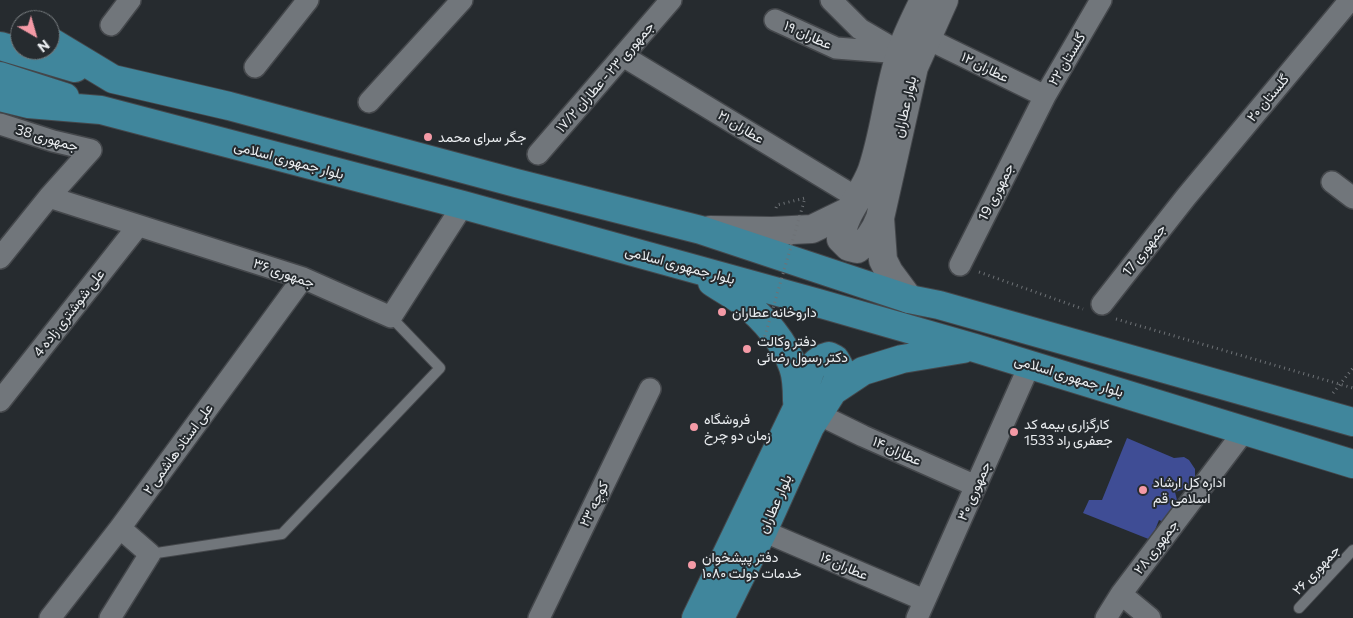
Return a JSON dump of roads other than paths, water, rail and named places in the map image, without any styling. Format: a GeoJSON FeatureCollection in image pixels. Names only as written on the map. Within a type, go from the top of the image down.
{"type":"FeatureCollection","features":[{"type":"Feature","properties":{"kind":"main road","name":"بلوار عطاران"},"geometry":{"type":"LineString","coordinates":[[924,0],[901,52],[872,171],[842,228],[841,239],[849,247],[857,249],[864,245],[880,218],[914,67],[944,0]]}},
{"type":"Feature","properties":{"kind":"main road"},"geometry":{"type":"LineString","coordinates":[[60,47],[113,79]]}},
{"type":"Feature","properties":{"kind":"main road"},"geometry":{"type":"LineString","coordinates":[[60,58],[113,79],[228,106],[701,230],[899,296]]}},
{"type":"Feature","properties":{"kind":"main road","name":"بلوار جمهوری اسلامی"},"geometry":{"type":"LineString","coordinates":[[6,84],[463,205],[882,321],[1030,364],[1353,464]]}},
{"type":"Feature","properties":{"kind":"main road"},"geometry":{"type":"LineString","coordinates":[[701,230],[806,230],[828,222],[854,205]]}},
{"type":"Feature","properties":{"kind":"main road"},"geometry":{"type":"LineString","coordinates":[[880,218],[884,260],[899,296]]}},
{"type":"Feature","properties":{"kind":"main road"},"geometry":{"type":"LineString","coordinates":[[689,268],[744,302],[770,329],[793,366],[796,380],[808,410]]}},
{"type":"Feature","properties":{"kind":"main road"},"geometry":{"type":"LineString","coordinates":[[882,321],[861,307],[857,300],[860,295],[866,291],[939,305],[1353,422]]}},
{"type":"Feature","properties":{"kind":"main road"},"geometry":{"type":"LineString","coordinates":[[808,410],[811,369],[823,358],[829,356],[835,359],[839,366],[839,375],[833,391],[863,371],[902,359],[975,348]]}},
{"type":"Feature","properties":{"kind":"main road","name":"بلوار عطاران"},"geometry":{"type":"LineString","coordinates":[[720,618],[763,531],[810,427],[808,410]]}},
{"type":"Feature","properties":{"kind":"main road","name":"بلوار عطاران"},"geometry":{"type":"LineString","coordinates":[[696,618],[808,410]]}},
{"type":"Feature","properties":{"kind":"street"},"geometry":{"type":"LineString","coordinates":[[111,25],[130,0]]}},
{"type":"Feature","properties":{"kind":"street"},"geometry":{"type":"LineString","coordinates":[[255,67],[308,0]]}},
{"type":"Feature","properties":{"kind":"street"},"geometry":{"type":"LineString","coordinates":[[369,102],[462,0]]}},
{"type":"Feature","properties":{"kind":"street","name":"جمهوری ۲۳ - عطاران ۱۷/۲"},"geometry":{"type":"LineString","coordinates":[[538,154],[671,0]]}},
{"type":"Feature","properties":{"kind":"street"},"geometry":{"type":"LineString","coordinates":[[832,0],[860,29],[901,52]]}},
{"type":"Feature","properties":{"kind":"street","name":"گلستان ۲۲"},"geometry":{"type":"LineString","coordinates":[[1033,119],[1102,0]]}},
{"type":"Feature","properties":{"kind":"street","name":"گلستان ۲۰"},"geometry":{"type":"LineString","coordinates":[[1186,197],[1350,0]]}},
{"type":"Feature","properties":{"kind":"street","name":"عطاران ۱۹"},"geometry":{"type":"LineString","coordinates":[[775,20],[836,48],[901,52]]}},
{"type":"Feature","properties":{"kind":"street","name":"عطاران ۱۲"},"geometry":{"type":"LineString","coordinates":[[926,38],[1045,96]]}},
{"type":"Feature","properties":{"kind":"street","name":"عطاران ۲۱"},"geometry":{"type":"LineString","coordinates":[[623,56],[854,205]]}},
{"type":"Feature","properties":{"kind":"street","name":"جمهوری 19"},"geometry":{"type":"LineString","coordinates":[[960,265],[1033,119]]}},
{"type":"Feature","properties":{"kind":"street","name":"جمهوری 38"},"geometry":{"type":"LineString","coordinates":[[0,124],[53,141],[91,150],[49,197]]}},
{"type":"Feature","properties":{"kind":"street"},"geometry":{"type":"LineString","coordinates":[[1332,182],[1353,198]]}},
{"type":"Feature","properties":{"kind":"street"},"geometry":{"type":"LineString","coordinates":[[0,258],[49,197]]}},
{"type":"Feature","properties":{"kind":"street","name":"جمهوری ۳۶"},"geometry":{"type":"LineString","coordinates":[[49,197],[303,278],[391,317]]}},
{"type":"Feature","properties":{"kind":"street","name":"جمهوری 17"},"geometry":{"type":"LineString","coordinates":[[1100,311],[1186,197]]}},
{"type":"Feature","properties":{"kind":"street"},"geometry":{"type":"LineString","coordinates":[[391,317],[463,205]]}},
{"type":"Feature","properties":{"kind":"street","name":"علی شوشتری زاده 4"},"geometry":{"type":"LineString","coordinates":[[0,401],[138,226]]}},
{"type":"Feature","properties":{"kind":"street","name":"علی استاد هاشمی ۲"},"geometry":{"type":"LineString","coordinates":[[50,618],[120,528],[303,278]]}},
{"type":"Feature","properties":{"kind":"street","name":"جمهوری ۳۰"},"geometry":{"type":"LineString","coordinates":[[921,609],[1030,364]]}},
{"type":"Feature","properties":{"kind":"street","name":"کوچه ۲۳"},"geometry":{"type":"LineString","coordinates":[[539,618],[650,389]]}},
{"type":"Feature","properties":{"kind":"street","name":"عطاران ۱۴"},"geometry":{"type":"LineString","coordinates":[[808,410],[976,486]]}},
{"type":"Feature","properties":{"kind":"street","name":"جمهوری ۲۸"},"geometry":{"type":"LineString","coordinates":[[1106,618],[1244,430]]}},
{"type":"Feature","properties":{"kind":"street"},"geometry":{"type":"LineString","coordinates":[[111,618],[150,554],[120,528]]}},
{"type":"Feature","properties":{"kind":"street","name":"عطاران ۱۶"},"geometry":{"type":"LineString","coordinates":[[763,531],[921,609]]}},
{"type":"Feature","properties":{"kind":"street"},"geometry":{"type":"LineString","coordinates":[[1122,594],[1150,618]]}},
{"type":"Feature","properties":{"kind":"lane"},"geometry":{"type":"LineString","coordinates":[[150,554],[282,534],[440,368],[391,317]]}},
{"type":"Feature","properties":{"kind":"lane","name":"جمهوری ۲۶"},"geometry":{"type":"LineString","coordinates":[[1299,608],[1353,550]]}},
{"type":"Feature","properties":{"kind":"place","name":"جگر سرای محمد"},"geometry":{"type":"Point","coordinates":[428,137]}},
{"type":"Feature","properties":{"kind":"place","name":"داروخانه عطاران"},"geometry":{"type":"Point","coordinates":[722,312]}},
{"type":"Feature","properties":{"kind":"place","name":"دفتر وکالت دکتر رسول رضائی"},"geometry":{"type":"Point","coordinates":[747,349]}},
{"type":"Feature","properties":{"kind":"place","name":"فروشگاه زمان دو چرخ"},"geometry":{"type":"Point","coordinates":[694,427]}},
{"type":"Feature","properties":{"kind":"place","name":"کارگزاری بیمه کد 1533 جعفری راد"},"geometry":{"type":"Point","coordinates":[1014,432]}},
{"type":"Feature","properties":{"kind":"place","name":"اداره کل ارشاد اسلامی قم"},"geometry":{"type":"Point","coordinates":[1143,490]}},
{"type":"Feature","properties":{"kind":"place","name":"دفتر پیشخوان خدمات دولت ۱۰۸۰"},"geometry":{"type":"Point","coordinates":[692,565]}}]}
